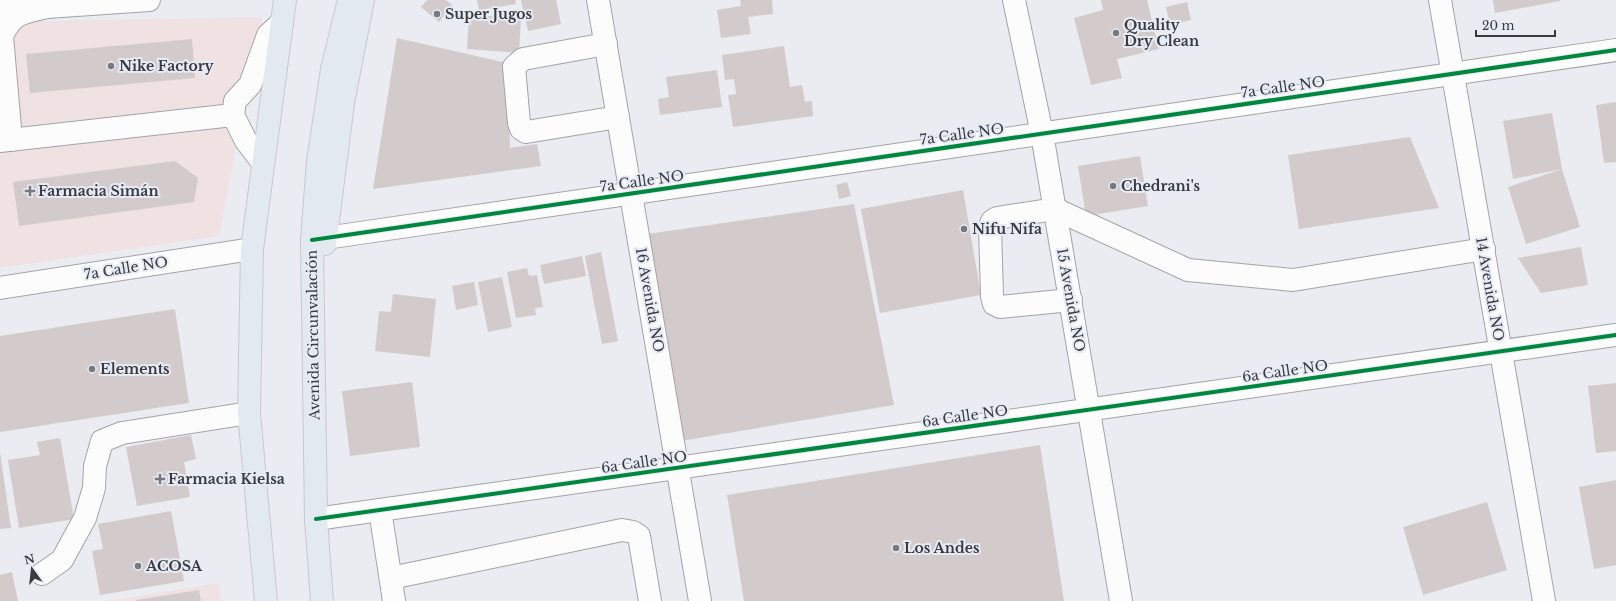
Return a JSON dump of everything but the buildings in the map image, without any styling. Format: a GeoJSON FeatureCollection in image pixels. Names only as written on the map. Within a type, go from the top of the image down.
{"type":"FeatureCollection","features":[{"type":"Feature","properties":{"kind":"highway"},"geometry":{"type":"LineString","coordinates":[[266,601],[249,413],[252,249],[285,0]]}},
{"type":"Feature","properties":{"kind":"highway","name":"Avenida Circunvalación"},"geometry":{"type":"LineString","coordinates":[[322,601],[316,519],[314,300],[319,239],[318,161],[330,84],[349,0]]}},
{"type":"Feature","properties":{"kind":"highway"},"geometry":{"type":"LineString","coordinates":[[319,239],[363,0]]}},
{"type":"Feature","properties":{"kind":"street"},"geometry":{"type":"LineString","coordinates":[[0,7],[47,7],[149,0]]}},
{"type":"Feature","properties":{"kind":"street","name":"16 Avenida NO"},"geometry":{"type":"LineString","coordinates":[[598,0],[679,468],[700,601]]}},
{"type":"Feature","properties":{"kind":"street","name":"15 Avenida NO"},"geometry":{"type":"LineString","coordinates":[[1014,0],[1042,134],[1090,410],[1121,601]]}},
{"type":"Feature","properties":{"kind":"street","name":"14 Avenida NO"},"geometry":{"type":"LineString","coordinates":[[1440,0],[1544,601]]}},
{"type":"Feature","properties":{"kind":"street"},"geometry":{"type":"LineString","coordinates":[[47,7],[21,13],[9,22],[2,36],[6,140],[233,115]]}},
{"type":"Feature","properties":{"kind":"street"},"geometry":{"type":"LineString","coordinates":[[263,163],[246,141],[233,115],[235,101],[250,85],[268,36],[282,22]]}},
{"type":"Feature","properties":{"kind":"street"},"geometry":{"type":"LineString","coordinates":[[606,44],[523,59],[517,63],[514,67],[519,123],[521,129],[526,132],[618,117]]}},
{"type":"Feature","properties":{"kind":"street","name":"7a Calle NO"},"geometry":{"type":"LineString","coordinates":[[319,239],[1616,50]]}},
{"type":"Feature","properties":{"kind":"street"},"geometry":{"type":"LineString","coordinates":[[1071,300],[1000,307],[994,304],[992,296],[990,227],[992,221],[997,218],[1055,209],[1188,270],[1292,280],[1484,249]]}},
{"type":"Feature","properties":{"kind":"street","name":"7a Calle NO"},"geometry":{"type":"LineString","coordinates":[[0,288],[252,249]]}},
{"type":"Feature","properties":{"kind":"street","name":"6a Calle NO"},"geometry":{"type":"LineString","coordinates":[[316,519],[1616,335]]}},
{"type":"Feature","properties":{"kind":"street"},"geometry":{"type":"LineString","coordinates":[[42,574],[62,560],[85,518],[94,488],[95,466],[102,441],[122,433],[249,413]]}},
{"type":"Feature","properties":{"kind":"street"},"geometry":{"type":"LineString","coordinates":[[380,510],[394,601]]}},
{"type":"Feature","properties":{"kind":"street"},"geometry":{"type":"LineString","coordinates":[[391,578],[622,530],[639,536],[645,600]]}},
{"type":"Feature","properties":{"kind":"shaded area"},"geometry":{"type":"Polygon","coordinates":[[[262,17],[219,236],[0,268],[0,22],[262,17]]]}},
{"type":"Feature","properties":{"kind":"shaded area"},"geometry":{"type":"Polygon","coordinates":[[[219,583],[221,601],[107,601],[219,583]]]}},
{"type":"Feature","properties":{"kind":"cycle path"},"geometry":{"type":"LineString","coordinates":[[312,240],[1616,50]]}},
{"type":"Feature","properties":{"kind":"cycle path"},"geometry":{"type":"LineString","coordinates":[[316,519],[1616,335]]}},
{"type":"Feature","properties":{"kind":"place","name":"Super Jugos"},"geometry":{"type":"Point","coordinates":[437,14]}},
{"type":"Feature","properties":{"kind":"place","name":"Quality Dry Clean"},"geometry":{"type":"Point","coordinates":[1116,33]}},
{"type":"Feature","properties":{"kind":"place","name":"Nike Factory"},"geometry":{"type":"Point","coordinates":[111,66]}},
{"type":"Feature","properties":{"kind":"place","name":"Chedrani's"},"geometry":{"type":"Point","coordinates":[1113,186]}},
{"type":"Feature","properties":{"kind":"place","name":"Farmacia Simán"},"geometry":{"type":"Point","coordinates":[30,191]}},
{"type":"Feature","properties":{"kind":"place","name":"Nifu Nifa"},"geometry":{"type":"Point","coordinates":[964,229]}},
{"type":"Feature","properties":{"kind":"place","name":"Elements"},"geometry":{"type":"Point","coordinates":[92,369]}},
{"type":"Feature","properties":{"kind":"place","name":"Farmacia Kielsa"},"geometry":{"type":"Point","coordinates":[160,479]}},
{"type":"Feature","properties":{"kind":"place","name":"Los Andes"},"geometry":{"type":"Point","coordinates":[896,548]}},
{"type":"Feature","properties":{"kind":"place","name":"ACOSA"},"geometry":{"type":"Point","coordinates":[138,566]}}]}
